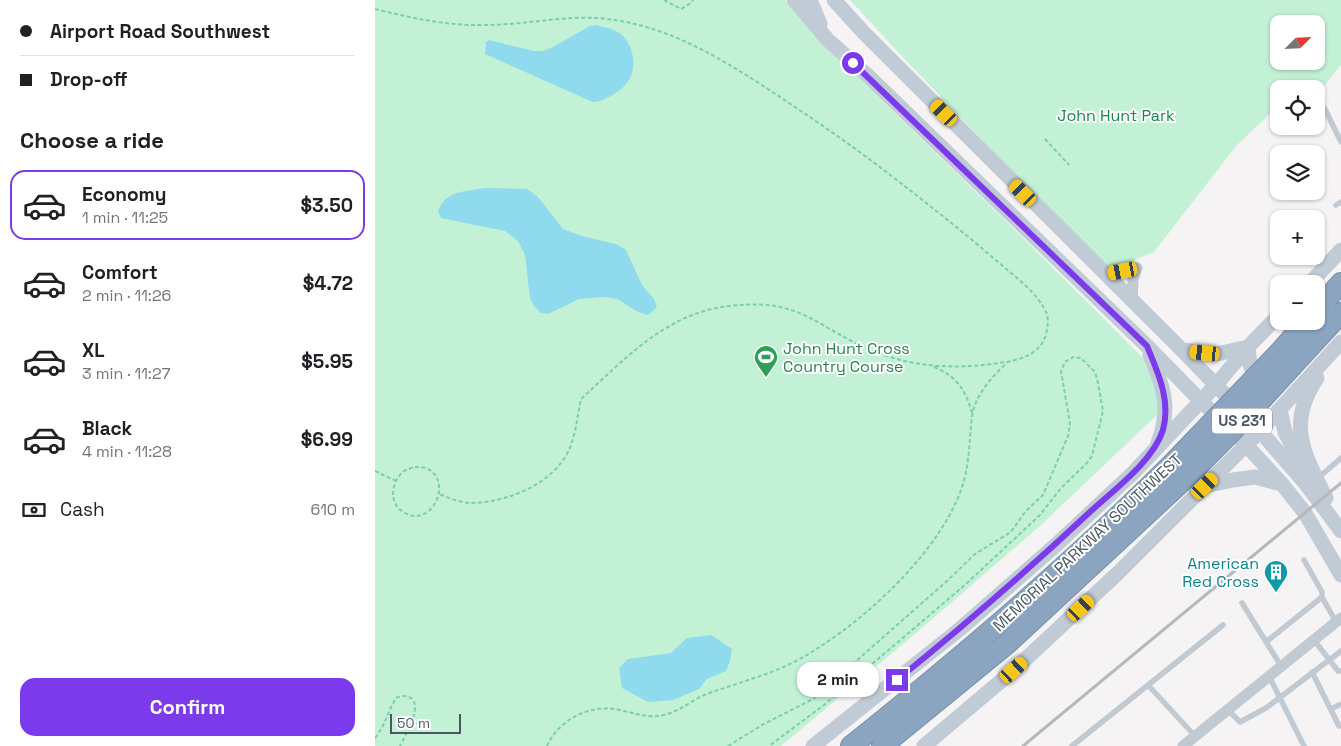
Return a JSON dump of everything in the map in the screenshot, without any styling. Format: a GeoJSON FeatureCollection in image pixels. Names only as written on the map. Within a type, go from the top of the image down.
{"type":"FeatureCollection","features":[{"type":"Feature","properties":{"kind":"highway"},"geometry":{"type":"LineString","coordinates":[[1325,301],[1341,283]]}},
{"type":"Feature","properties":{"kind":"highway","name":"MEMORIAL PARKWAY SOUTHWEST"},"geometry":{"type":"LineString","coordinates":[[851,746],[954,664],[1061,570],[1175,461],[1286,359],[1341,313]]}},
{"type":"Feature","properties":{"kind":"highway","name":"MEMORIAL PARKWAY SOUTHWEST"},"geometry":{"type":"LineString","coordinates":[[882,746],[1008,643],[1197,481],[1286,359],[1302,330]]}},
{"type":"Feature","properties":{"kind":"main road"},"geometry":{"type":"LineString","coordinates":[[794,0],[828,40],[866,74],[1147,346],[1246,445],[1282,484],[1305,513],[1341,575]]}},
{"type":"Feature","properties":{"kind":"main road"},"geometry":{"type":"LineString","coordinates":[[810,0],[828,40]]}},
{"type":"Feature","properties":{"kind":"main road"},"geometry":{"type":"LineString","coordinates":[[834,0],[871,40],[1182,350],[1260,431],[1341,529]]}},
{"type":"Feature","properties":{"kind":"main road"},"geometry":{"type":"LineString","coordinates":[[1317,275],[1341,250]]}},
{"type":"Feature","properties":{"kind":"main road"},"geometry":{"type":"LineString","coordinates":[[813,746],[967,622],[1057,544],[1133,473],[1270,325]]}},
{"type":"Feature","properties":{"kind":"main road"},"geometry":{"type":"LineString","coordinates":[[923,746],[1043,643],[1119,572],[1197,481],[1246,445],[1341,343]]}},
{"type":"Feature","properties":{"kind":"main road"},"geometry":{"type":"LineString","coordinates":[[1341,343],[1310,389],[1300,414],[1301,436],[1308,461],[1341,529]]}},
{"type":"Feature","properties":{"kind":"main road"},"geometry":{"type":"LineString","coordinates":[[1147,346],[1164,389],[1166,408],[1163,429],[1156,447]]}},
{"type":"Feature","properties":{"kind":"main road"},"geometry":{"type":"LineString","coordinates":[[1182,350],[1217,354],[1248,348]]}},
{"type":"Feature","properties":{"kind":"main road"},"geometry":{"type":"LineString","coordinates":[[1248,348],[1250,365],[1259,387],[1271,396],[1281,397],[1294,394]]}},
{"type":"Feature","properties":{"kind":"main road"},"geometry":{"type":"LineString","coordinates":[[1280,410],[1285,432],[1319,501]]}},
{"type":"Feature","properties":{"kind":"main road"},"geometry":{"type":"LineString","coordinates":[[1156,447],[1168,441],[1179,439],[1188,440],[1197,446],[1205,454],[1208,462],[1208,474],[1197,481]]}},
{"type":"Feature","properties":{"kind":"main road"},"geometry":{"type":"LineString","coordinates":[[1197,481],[1255,477],[1282,484]]}},
{"type":"Feature","properties":{"kind":"street"},"geometry":{"type":"LineString","coordinates":[[1105,274],[1137,268],[1133,279],[1132,301]]}},
{"type":"Feature","properties":{"kind":"street"},"geometry":{"type":"LineString","coordinates":[[1184,746],[1338,620]]}},
{"type":"Feature","properties":{"kind":"lane"},"geometry":{"type":"LineString","coordinates":[[1325,109],[1341,142]]}},
{"type":"Feature","properties":{"kind":"lane"},"geometry":{"type":"LineString","coordinates":[[1316,479],[1341,458]]}},
{"type":"Feature","properties":{"kind":"lane"},"geometry":{"type":"LineString","coordinates":[[1304,560],[1322,592],[1321,597],[1338,620]]}},
{"type":"Feature","properties":{"kind":"lane"},"geometry":{"type":"LineString","coordinates":[[1266,642],[1321,597]]}},
{"type":"Feature","properties":{"kind":"lane"},"geometry":{"type":"LineString","coordinates":[[1242,602],[1281,666]]}},
{"type":"Feature","properties":{"kind":"lane"},"geometry":{"type":"LineString","coordinates":[[1072,746],[1223,625]]}},
{"type":"Feature","properties":{"kind":"lane"},"geometry":{"type":"LineString","coordinates":[[1314,640],[1338,670],[1341,671]]}},
{"type":"Feature","properties":{"kind":"lane"},"geometry":{"type":"LineString","coordinates":[[1228,710],[1240,722],[1267,708],[1341,651]]}},
{"type":"Feature","properties":{"kind":"lane"},"geometry":{"type":"LineString","coordinates":[[1312,672],[1339,726]]}},
{"type":"Feature","properties":{"kind":"lane"},"geometry":{"type":"LineString","coordinates":[[1269,676],[1305,746]]}},
{"type":"Feature","properties":{"kind":"lane"},"geometry":{"type":"LineString","coordinates":[[1148,685],[1195,736]]}},
{"type":"Feature","properties":{"kind":"lane"},"geometry":{"type":"LineString","coordinates":[[1331,709],[1341,704]]}},
{"type":"Feature","properties":{"kind":"path"},"geometry":{"type":"LineString","coordinates":[[664,0],[681,9],[693,0]]}},
{"type":"Feature","properties":{"kind":"path"},"geometry":{"type":"LineString","coordinates":[[375,9],[452,25],[506,24],[573,17],[600,18],[651,28],[700,47],[806,114],[953,223],[1032,292],[1045,308],[1048,316],[1046,336],[1036,350],[1009,362],[963,368],[932,366],[893,358],[866,348],[815,320],[792,310],[775,306],[758,304],[731,306],[696,312],[664,328],[648,340],[581,399],[578,423],[566,454],[557,467],[545,478],[509,497],[471,503],[439,494]]}},
{"type":"Feature","properties":{"kind":"path"},"geometry":{"type":"LineString","coordinates":[[1045,139],[1069,165]]}},
{"type":"Feature","properties":{"kind":"path"},"geometry":{"type":"LineString","coordinates":[[728,746],[762,725],[813,699],[940,588],[975,554],[1011,532],[1025,512],[1043,495],[1069,436],[1070,424],[1061,371],[1065,362],[1073,358],[1081,358],[1095,372],[1103,411],[1092,456],[1086,464],[1061,488],[1040,515],[966,584],[824,704],[769,746]]}},
{"type":"Feature","properties":{"kind":"path"},"geometry":{"type":"LineString","coordinates":[[546,746],[559,728],[579,714],[601,708],[651,717],[664,715],[704,695],[795,661],[842,632],[913,566],[927,550],[946,520],[955,504],[966,473],[972,414],[984,390],[1009,362]]}},
{"type":"Feature","properties":{"kind":"path"},"geometry":{"type":"LineString","coordinates":[[932,366],[945,371],[955,379],[964,390],[972,414]]}},
{"type":"Feature","properties":{"kind":"path"},"geometry":{"type":"LineString","coordinates":[[415,467],[426,468],[435,474],[439,484],[439,494],[437,502],[430,510],[419,516],[410,516],[400,510],[394,502],[393,492],[396,482],[404,472],[415,467]]}},
{"type":"Feature","properties":{"kind":"path"},"geometry":{"type":"LineString","coordinates":[[375,471],[396,482]]}},
{"type":"Feature","properties":{"kind":"path"},"geometry":{"type":"LineString","coordinates":[[375,738],[380,732],[390,707],[396,698],[406,696],[414,702],[415,710],[400,746]]}},
{"type":"Feature","properties":{"kind":"green space","name":"John Hunt Cross Country Course"},"geometry":{"type":"Polygon","coordinates":[[[375,0],[785,0],[870,89],[1147,362],[1162,410],[1040,526],[781,746],[375,746],[375,0]]]}},
{"type":"Feature","properties":{"kind":"green space","name":"John Hunt Park"},"geometry":{"type":"Polygon","coordinates":[[[850,0],[1341,0],[1341,65],[1325,85],[1325,80],[1270,80],[1270,114],[1236,146],[1154,252],[1136,259],[1128,267],[1108,269],[1083,246],[850,0]]]}},
{"type":"Feature","properties":{"kind":"water"},"geometry":{"type":"Polygon","coordinates":[[[596,25],[618,32],[628,42],[633,56],[630,78],[624,86],[611,96],[598,101],[593,102],[485,54],[486,42],[489,40],[534,51],[543,51],[590,26],[596,25]]]}},
{"type":"Feature","properties":{"kind":"water"},"geometry":{"type":"Polygon","coordinates":[[[484,188],[527,189],[538,197],[563,229],[582,236],[616,244],[626,250],[642,285],[654,299],[657,307],[648,315],[636,311],[618,299],[604,297],[579,299],[548,314],[541,313],[534,306],[530,298],[525,255],[518,241],[505,231],[441,218],[438,211],[446,199],[463,191],[484,188]]]}},
{"type":"Feature","properties":{"kind":"water"},"geometry":{"type":"Polygon","coordinates":[[[711,635],[732,649],[730,661],[726,671],[707,679],[699,689],[673,700],[648,702],[622,688],[619,668],[628,659],[671,653],[687,638],[711,635]]]}},
{"type":"Feature","properties":{"kind":"railway"},"geometry":{"type":"LineString","coordinates":[[1023,746],[1341,483]]}},
{"type":"Feature","properties":{"kind":"place","name":"John Hunt Cross Country Course"},"geometry":{"type":"Point","coordinates":[766,378]}},
{"type":"Feature","properties":{"kind":"place","name":"American Red Cross"},"geometry":{"type":"Point","coordinates":[1276,593]}},
{"type":"Feature","properties":{"kind":"route"},"geometry":{"type":"LineString","coordinates":[[853,63],[1147,346],[1164,389],[1166,408],[1163,429],[1156,447],[1133,473],[1057,544],[974,617],[897,680]]}}]}
